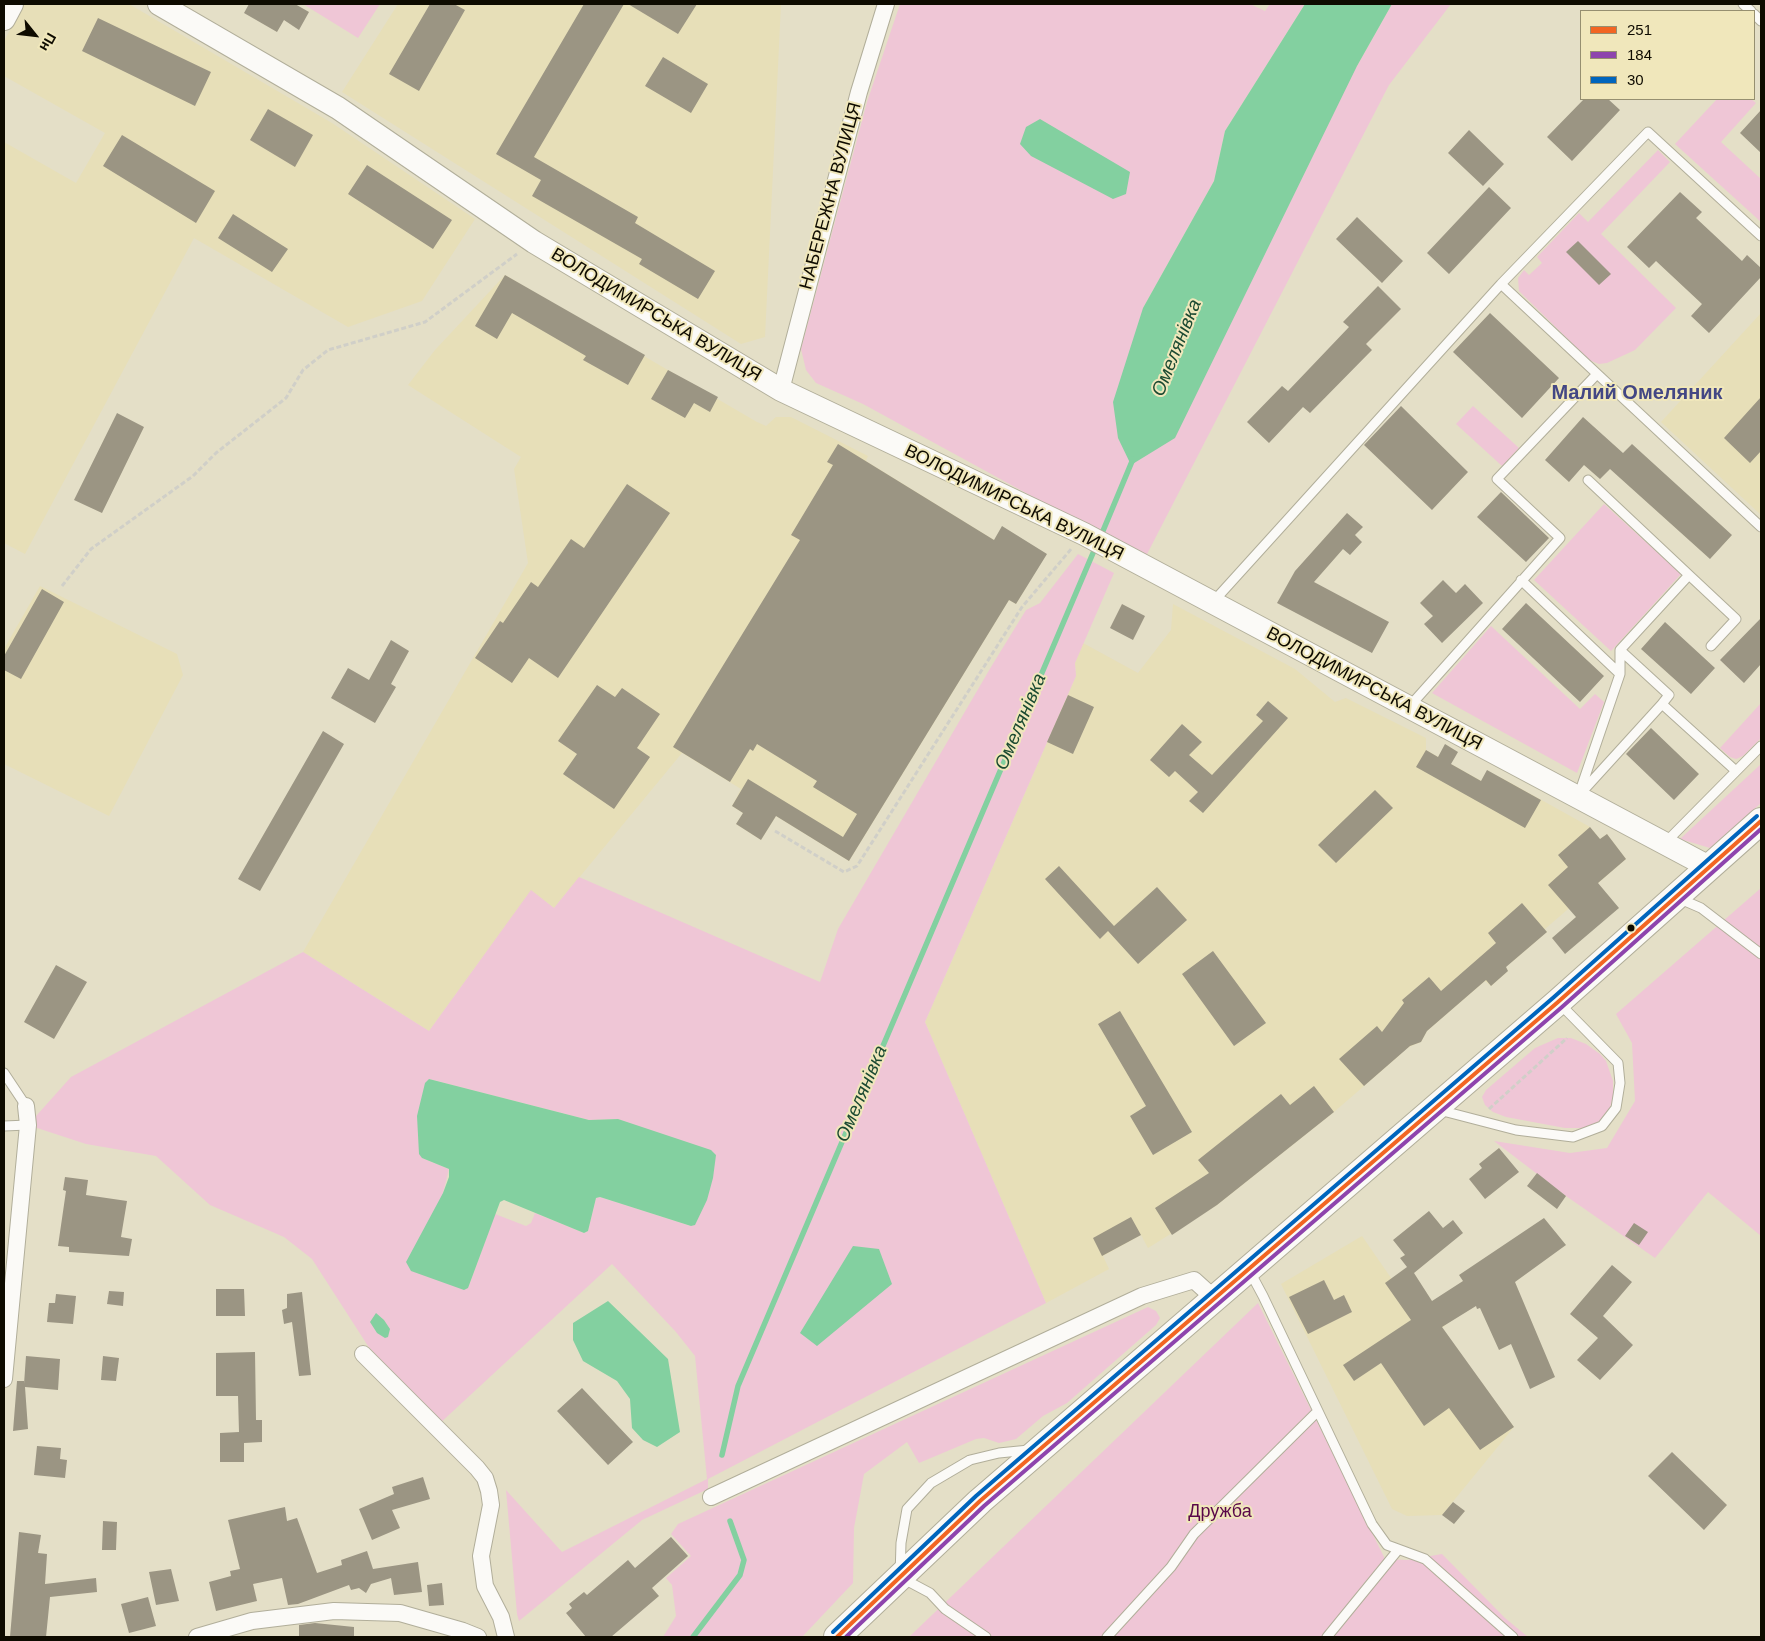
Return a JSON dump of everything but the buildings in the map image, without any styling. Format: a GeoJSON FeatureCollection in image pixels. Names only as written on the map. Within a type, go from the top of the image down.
{"type":"FeatureCollection","features":[{"type":"Feature","properties":{"kind":"main road"},"geometry":{"type":"LineString","coordinates":[[837,1637],[980,1501],[1558,1002],[1761,821]]}},
{"type":"Feature","properties":{"kind":"street"},"geometry":{"type":"LineString","coordinates":[[4,19],[12,4]]}},
{"type":"Feature","properties":{"kind":"street","name":"ВОЛОДИМИРСЬКА ВУЛИЦЯ"},"geometry":{"type":"LineString","coordinates":[[158,4],[338,108],[534,242],[781,390],[1088,537],[1709,867]]}},
{"type":"Feature","properties":{"kind":"street","name":"НАБЕРЕЖНА ВУЛИЦЯ"},"geometry":{"type":"LineString","coordinates":[[781,390],[856,101],[886,4]]}},
{"type":"Feature","properties":{"kind":"street"},"geometry":{"type":"LineString","coordinates":[[4,1379],[28,1125],[26,1106]]}},
{"type":"Feature","properties":{"kind":"street"},"geometry":{"type":"LineString","coordinates":[[711,1497],[1142,1296],[1194,1280],[1214,1300]]}},
{"type":"Feature","properties":{"kind":"street"},"geometry":{"type":"LineString","coordinates":[[363,1354],[485,1478],[491,1506],[481,1556],[486,1586],[501,1617],[506,1637]]}},
{"type":"Feature","properties":{"kind":"street"},"geometry":{"type":"LineString","coordinates":[[198,1637],[250,1629],[334,1612],[400,1613],[478,1637]]}},
{"type":"Feature","properties":{"kind":"lane"},"geometry":{"type":"LineString","coordinates":[[1212,603],[1501,284],[1648,132],[1761,236]]}},
{"type":"Feature","properties":{"kind":"lane"},"geometry":{"type":"LineString","coordinates":[[1501,284],[1761,527]]}},
{"type":"Feature","properties":{"kind":"lane"},"geometry":{"type":"LineString","coordinates":[[1409,708],[1560,538],[1497,479],[1597,374]]}},
{"type":"Feature","properties":{"kind":"lane"},"geometry":{"type":"LineString","coordinates":[[1588,480],[1736,619],[1712,646]]}},
{"type":"Feature","properties":{"kind":"lane"},"geometry":{"type":"LineString","coordinates":[[1578,797],[1620,674],[1620,650],[1689,575]]}},
{"type":"Feature","properties":{"kind":"lane"},"geometry":{"type":"LineString","coordinates":[[1521,580],[1620,674]]}},
{"type":"Feature","properties":{"kind":"lane"},"geometry":{"type":"LineString","coordinates":[[1578,797],[1669,695],[1620,650]]}},
{"type":"Feature","properties":{"kind":"lane"},"geometry":{"type":"LineString","coordinates":[[1662,704],[1736,771]]}},
{"type":"Feature","properties":{"kind":"lane"},"geometry":{"type":"LineString","coordinates":[[1664,843],[1761,746]]}},
{"type":"Feature","properties":{"kind":"lane"},"geometry":{"type":"LineString","coordinates":[[1676,896],[1701,908],[1761,954]]}},
{"type":"Feature","properties":{"kind":"lane"},"geometry":{"type":"LineString","coordinates":[[1434,1109],[1516,1130],[1573,1137],[1602,1126],[1616,1108],[1620,1083],[1618,1063],[1558,1002]]}},
{"type":"Feature","properties":{"kind":"lane"},"geometry":{"type":"LineString","coordinates":[[4,1073],[26,1106]]}},
{"type":"Feature","properties":{"kind":"lane"},"geometry":{"type":"LineString","coordinates":[[4,1126],[28,1125]]}},
{"type":"Feature","properties":{"kind":"lane"},"geometry":{"type":"LineString","coordinates":[[1249,1270],[1264,1296],[1372,1524],[1387,1545],[1425,1559],[1513,1637]]}},
{"type":"Feature","properties":{"kind":"lane"},"geometry":{"type":"LineString","coordinates":[[1107,1637],[1171,1567],[1194,1534],[1318,1411]]}},
{"type":"Feature","properties":{"kind":"lane"},"geometry":{"type":"LineString","coordinates":[[986,1637],[945,1610],[930,1593],[900,1577],[901,1543],[907,1509],[931,1483],[970,1460],[999,1453],[1039,1449]]}},
{"type":"Feature","properties":{"kind":"lane"},"geometry":{"type":"LineString","coordinates":[[1327,1637],[1398,1550]]}},
{"type":"Feature","properties":{"kind":"path"},"geometry":{"type":"LineString","coordinates":[[62,586],[91,549],[192,476],[216,453],[286,398],[303,370],[328,350],[425,322],[534,242]]}},
{"type":"Feature","properties":{"kind":"path"},"geometry":{"type":"LineString","coordinates":[[775,831],[844,872],[857,866],[1022,607],[1088,537]]}},
{"type":"Feature","properties":{"kind":"path"},"geometry":{"type":"LineString","coordinates":[[1489,1109],[1567,1038]]}},
{"type":"Feature","properties":{"kind":"shaded area"},"geometry":{"type":"Polygon","coordinates":[[[24,4],[129,4],[332,123],[475,219],[422,301],[348,327],[194,238],[25,554],[4,543],[4,142],[76,183],[105,133],[4,76],[4,41],[24,4]]]}},
{"type":"Feature","properties":{"kind":"shaded area"},"geometry":{"type":"Polygon","coordinates":[[[398,4],[781,4],[765,337],[741,344],[342,92],[398,4]]]}},
{"type":"Feature","properties":{"kind":"shaded area"},"geometry":{"type":"Polygon","coordinates":[[[505,275],[757,422],[766,426],[776,417],[791,417],[868,456],[866,461],[994,540],[1026,588],[1016,604],[1009,600],[849,861],[776,816],[761,840],[736,824],[743,813],[732,806],[741,789],[682,753],[554,908],[531,891],[429,1031],[303,952],[528,563],[514,469],[521,457],[408,385],[435,350],[505,275]]]}},
{"type":"Feature","properties":{"kind":"shaded area"},"geometry":{"type":"Polygon","coordinates":[[[1761,313],[1761,515],[1661,422],[1761,313]]]}},
{"type":"Feature","properties":{"kind":"shaded area"},"geometry":{"type":"Polygon","coordinates":[[[40,586],[177,654],[183,675],[109,816],[4,764],[4,649],[40,586]]]}},
{"type":"Feature","properties":{"kind":"shaded area"},"geometry":{"type":"Polygon","coordinates":[[[1173,604],[1295,669],[1335,702],[1346,698],[1426,738],[1426,750],[1496,789],[1502,778],[1590,827],[1600,839],[1607,834],[1626,859],[1545,929],[1547,932],[1512,962],[1510,959],[1504,965],[1508,971],[1491,986],[1485,981],[1427,1031],[1421,1042],[1399,1051],[1401,1054],[1334,1112],[1217,1205],[1148,1248],[1141,1235],[1103,1256],[1109,1269],[1046,1303],[925,1022],[1076,676],[1075,663],[1083,643],[1138,673],[1171,630],[1173,604]]]}},
{"type":"Feature","properties":{"kind":"shaded area"},"geometry":{"type":"Polygon","coordinates":[[[1362,1236],[1398,1288],[1416,1277],[1447,1324],[1442,1328],[1514,1427],[1442,1515],[1407,1516],[1392,1509],[1281,1284],[1362,1236]]]}},
{"type":"Feature","properties":{"kind":"green space"},"geometry":{"type":"Polygon","coordinates":[[[303,4],[380,4],[358,38],[303,4]]]}},
{"type":"Feature","properties":{"kind":"green space"},"geometry":{"type":"Polygon","coordinates":[[[900,4],[1250,4],[1265,11],[1270,4],[1305,4],[1225,131],[1214,181],[1143,308],[1357,66],[1392,4],[1451,4],[1389,85],[1145,558],[863,404],[816,383],[806,370],[801,349],[867,102],[900,4]]]}},
{"type":"Feature","properties":{"kind":"green space"},"geometry":{"type":"Polygon","coordinates":[[[1716,100],[1752,100],[1756,103],[1721,142],[1761,179],[1761,222],[1675,144],[1716,100]]]}},
{"type":"Feature","properties":{"kind":"green space"},"geometry":{"type":"Polygon","coordinates":[[[1658,150],[1670,162],[1601,234],[1676,308],[1635,350],[1607,363],[1599,364],[1589,360],[1519,291],[1518,278],[1524,270],[1529,275],[1542,263],[1537,257],[1579,213],[1588,222],[1658,150]]]}},
{"type":"Feature","properties":{"kind":"green space"},"geometry":{"type":"Polygon","coordinates":[[[1473,406],[1519,448],[1502,466],[1456,424],[1473,406]]]}},
{"type":"Feature","properties":{"kind":"green space"},"geometry":{"type":"Polygon","coordinates":[[[1604,504],[1681,574],[1611,651],[1534,580],[1604,504]]]}},
{"type":"Feature","properties":{"kind":"green space"},"geometry":{"type":"Polygon","coordinates":[[[1078,554],[1114,573],[1075,663],[1076,676],[925,1022],[1046,1303],[708,1479],[708,1489],[642,1520],[519,1621],[506,1490],[562,1552],[707,1479],[695,1356],[676,1332],[612,1264],[438,1425],[368,1346],[312,1259],[284,1237],[210,1205],[156,1156],[86,1144],[28,1125],[71,1077],[303,952],[429,1031],[531,890],[554,908],[579,877],[820,982],[838,929],[1026,610],[1040,603],[1078,554]],[[429,1079],[422,1158],[449,1169],[443,1193],[470,1283],[495,1214],[526,1226],[531,1223],[535,1213],[584,1233],[588,1231],[596,1198],[600,1197],[691,1226],[638,1127],[618,1119],[589,1120],[429,1079]]]}},
{"type":"Feature","properties":{"kind":"green space"},"geometry":{"type":"Polygon","coordinates":[[[1491,626],[1580,709],[1595,694],[1604,702],[1577,773],[1432,693],[1491,626]]]}},
{"type":"Feature","properties":{"kind":"green space"},"geometry":{"type":"Polygon","coordinates":[[[1761,703],[1761,738],[1743,756],[1736,759],[1730,757],[1720,748],[1761,703]]]}},
{"type":"Feature","properties":{"kind":"green space"},"geometry":{"type":"Polygon","coordinates":[[[1761,764],[1761,803],[1710,848],[1680,839],[1761,764]]]}},
{"type":"Feature","properties":{"kind":"green space"},"geometry":{"type":"Polygon","coordinates":[[[1761,888],[1761,1236],[1708,1192],[1655,1258],[1566,1196],[1494,1141],[1570,1153],[1607,1148],[1635,1101],[1632,1043],[1616,1014],[1761,888]]]}},
{"type":"Feature","properties":{"kind":"green space"},"geometry":{"type":"Polygon","coordinates":[[[1558,1038],[1571,1038],[1586,1044],[1606,1061],[1613,1081],[1613,1097],[1610,1107],[1601,1121],[1592,1126],[1565,1128],[1506,1117],[1493,1112],[1485,1105],[1482,1097],[1486,1090],[1535,1048],[1558,1038]]]}},
{"type":"Feature","properties":{"kind":"green space","name":"Дружба"},"geometry":{"type":"Polygon","coordinates":[[[1258,1303],[1385,1559],[1407,1560],[1442,1554],[1505,1618],[1528,1637],[909,1637],[1258,1303]]]}},
{"type":"Feature","properties":{"kind":"green space"},"geometry":{"type":"Polygon","coordinates":[[[1148,1307],[1156,1311],[1160,1318],[1156,1325],[1067,1403],[1043,1416],[1016,1439],[999,1443],[984,1438],[976,1439],[919,1463],[907,1442],[864,1474],[854,1528],[853,1583],[802,1637],[663,1637],[676,1616],[672,1585],[666,1578],[691,1556],[671,1534],[678,1524],[1148,1307]]]}},
{"type":"Feature","properties":{"kind":"water"},"geometry":{"type":"Polygon","coordinates":[[[1305,4],[1392,4],[1357,66],[1175,438],[1131,465],[1118,438],[1113,402],[1143,308],[1214,181],[1225,131],[1305,4]]]}},
{"type":"Feature","properties":{"kind":"water"},"geometry":{"type":"Polygon","coordinates":[[[1040,119],[1130,172],[1126,194],[1113,199],[1031,156],[1020,144],[1026,127],[1040,119]]]}},
{"type":"Feature","properties":{"kind":"water"},"geometry":{"type":"Polygon","coordinates":[[[429,1079],[589,1120],[618,1119],[711,1150],[716,1155],[713,1178],[707,1200],[695,1225],[691,1226],[600,1197],[596,1198],[588,1231],[584,1233],[504,1200],[500,1202],[468,1288],[464,1290],[411,1271],[406,1262],[443,1193],[449,1177],[449,1169],[422,1158],[419,1154],[417,1116],[425,1083],[429,1079]]]}},
{"type":"Feature","properties":{"kind":"water"},"geometry":{"type":"Polygon","coordinates":[[[853,1246],[879,1249],[892,1284],[817,1346],[800,1333],[853,1246]]]}},
{"type":"Feature","properties":{"kind":"water"},"geometry":{"type":"Polygon","coordinates":[[[608,1301],[668,1359],[680,1432],[657,1447],[643,1440],[632,1428],[630,1399],[617,1381],[583,1361],[573,1340],[573,1323],[608,1301]]]}},
{"type":"Feature","properties":{"kind":"water"},"geometry":{"type":"Polygon","coordinates":[[[376,1313],[390,1329],[388,1337],[385,1338],[377,1333],[370,1322],[376,1313]]]}},
{"type":"Feature","properties":{"kind":"waterway","name":"Омелянівка"},"geometry":{"type":"LineString","coordinates":[[1100,538],[1133,459]]}},
{"type":"Feature","properties":{"kind":"waterway","name":"Омелянівка"},"geometry":{"type":"LineString","coordinates":[[722,1455],[738,1386],[1096,546]]}},
{"type":"Feature","properties":{"kind":"waterway","name":"Омелянівка"},"geometry":{"type":"LineString","coordinates":[[693,1637],[740,1575],[744,1560],[730,1521]]}},
{"type":"Feature","properties":{"kind":"transit line","name":"30"},"geometry":{"type":"LineString","coordinates":[[833,1632],[976,1496],[1554,997],[1757,816]]}},
{"type":"Feature","properties":{"kind":"transit line","name":"251"},"geometry":{"type":"LineString","coordinates":[[837,1637],[980,1501],[1558,1002],[1761,821]]}},
{"type":"Feature","properties":{"kind":"transit line","name":"184"},"geometry":{"type":"LineString","coordinates":[[846,1637],[984,1506],[1562,1007],[1761,829]]}},
{"type":"Feature","properties":{"kind":"district","name":"Малий Омеляник"},"geometry":{"type":"Point","coordinates":[1637,393]}}]}
